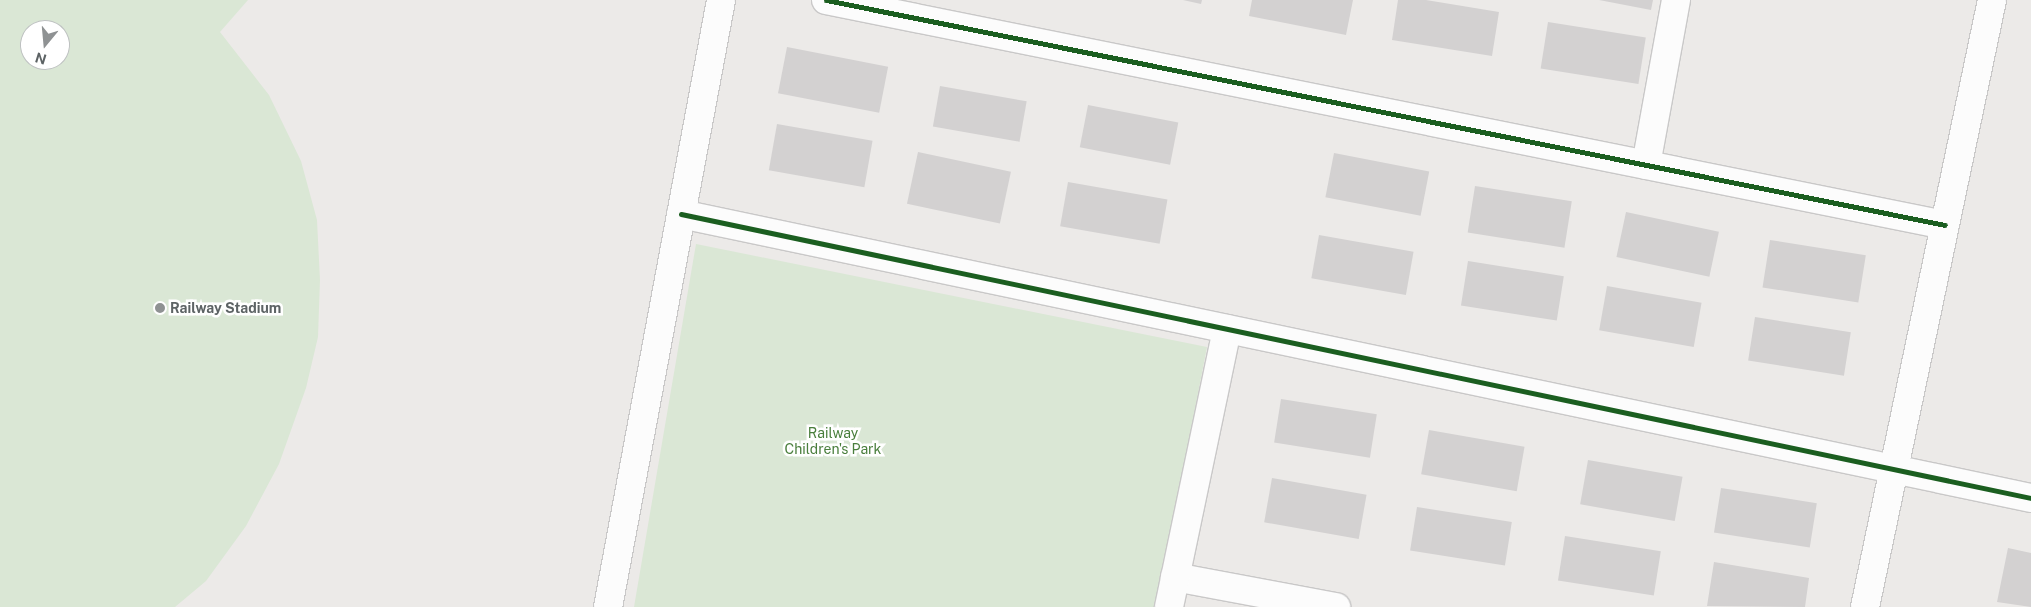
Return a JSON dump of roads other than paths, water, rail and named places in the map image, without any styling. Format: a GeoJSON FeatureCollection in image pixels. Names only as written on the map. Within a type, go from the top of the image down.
{"type":"FeatureCollection","features":[{"type":"Feature","properties":{"kind":"street"},"geometry":{"type":"LineString","coordinates":[[608,607],[720,0]]}},
{"type":"Feature","properties":{"kind":"street"},"geometry":{"type":"LineString","coordinates":[[826,0],[1945,225]]}},
{"type":"Feature","properties":{"kind":"street"},"geometry":{"type":"LineString","coordinates":[[1646,165],[1676,0]]}},
{"type":"Feature","properties":{"kind":"street"},"geometry":{"type":"LineString","coordinates":[[1865,607],[1992,0]]}},
{"type":"Feature","properties":{"kind":"street"},"geometry":{"type":"LineString","coordinates":[[681,214],[2031,498]]}},
{"type":"Feature","properties":{"kind":"street"},"geometry":{"type":"LineString","coordinates":[[1169,607],[1227,329]]}},
{"type":"Feature","properties":{"kind":"street"},"geometry":{"type":"LineString","coordinates":[[1174,577],[1336,607]]}},
{"type":"Feature","properties":{"kind":"place","name":"Railway Stadium"},"geometry":{"type":"Point","coordinates":[160,308]}},
{"type":"Feature","properties":{"kind":"park label","name":"Railway Children's Park"},"geometry":{"type":"Point","coordinates":[833,442]}}]}
